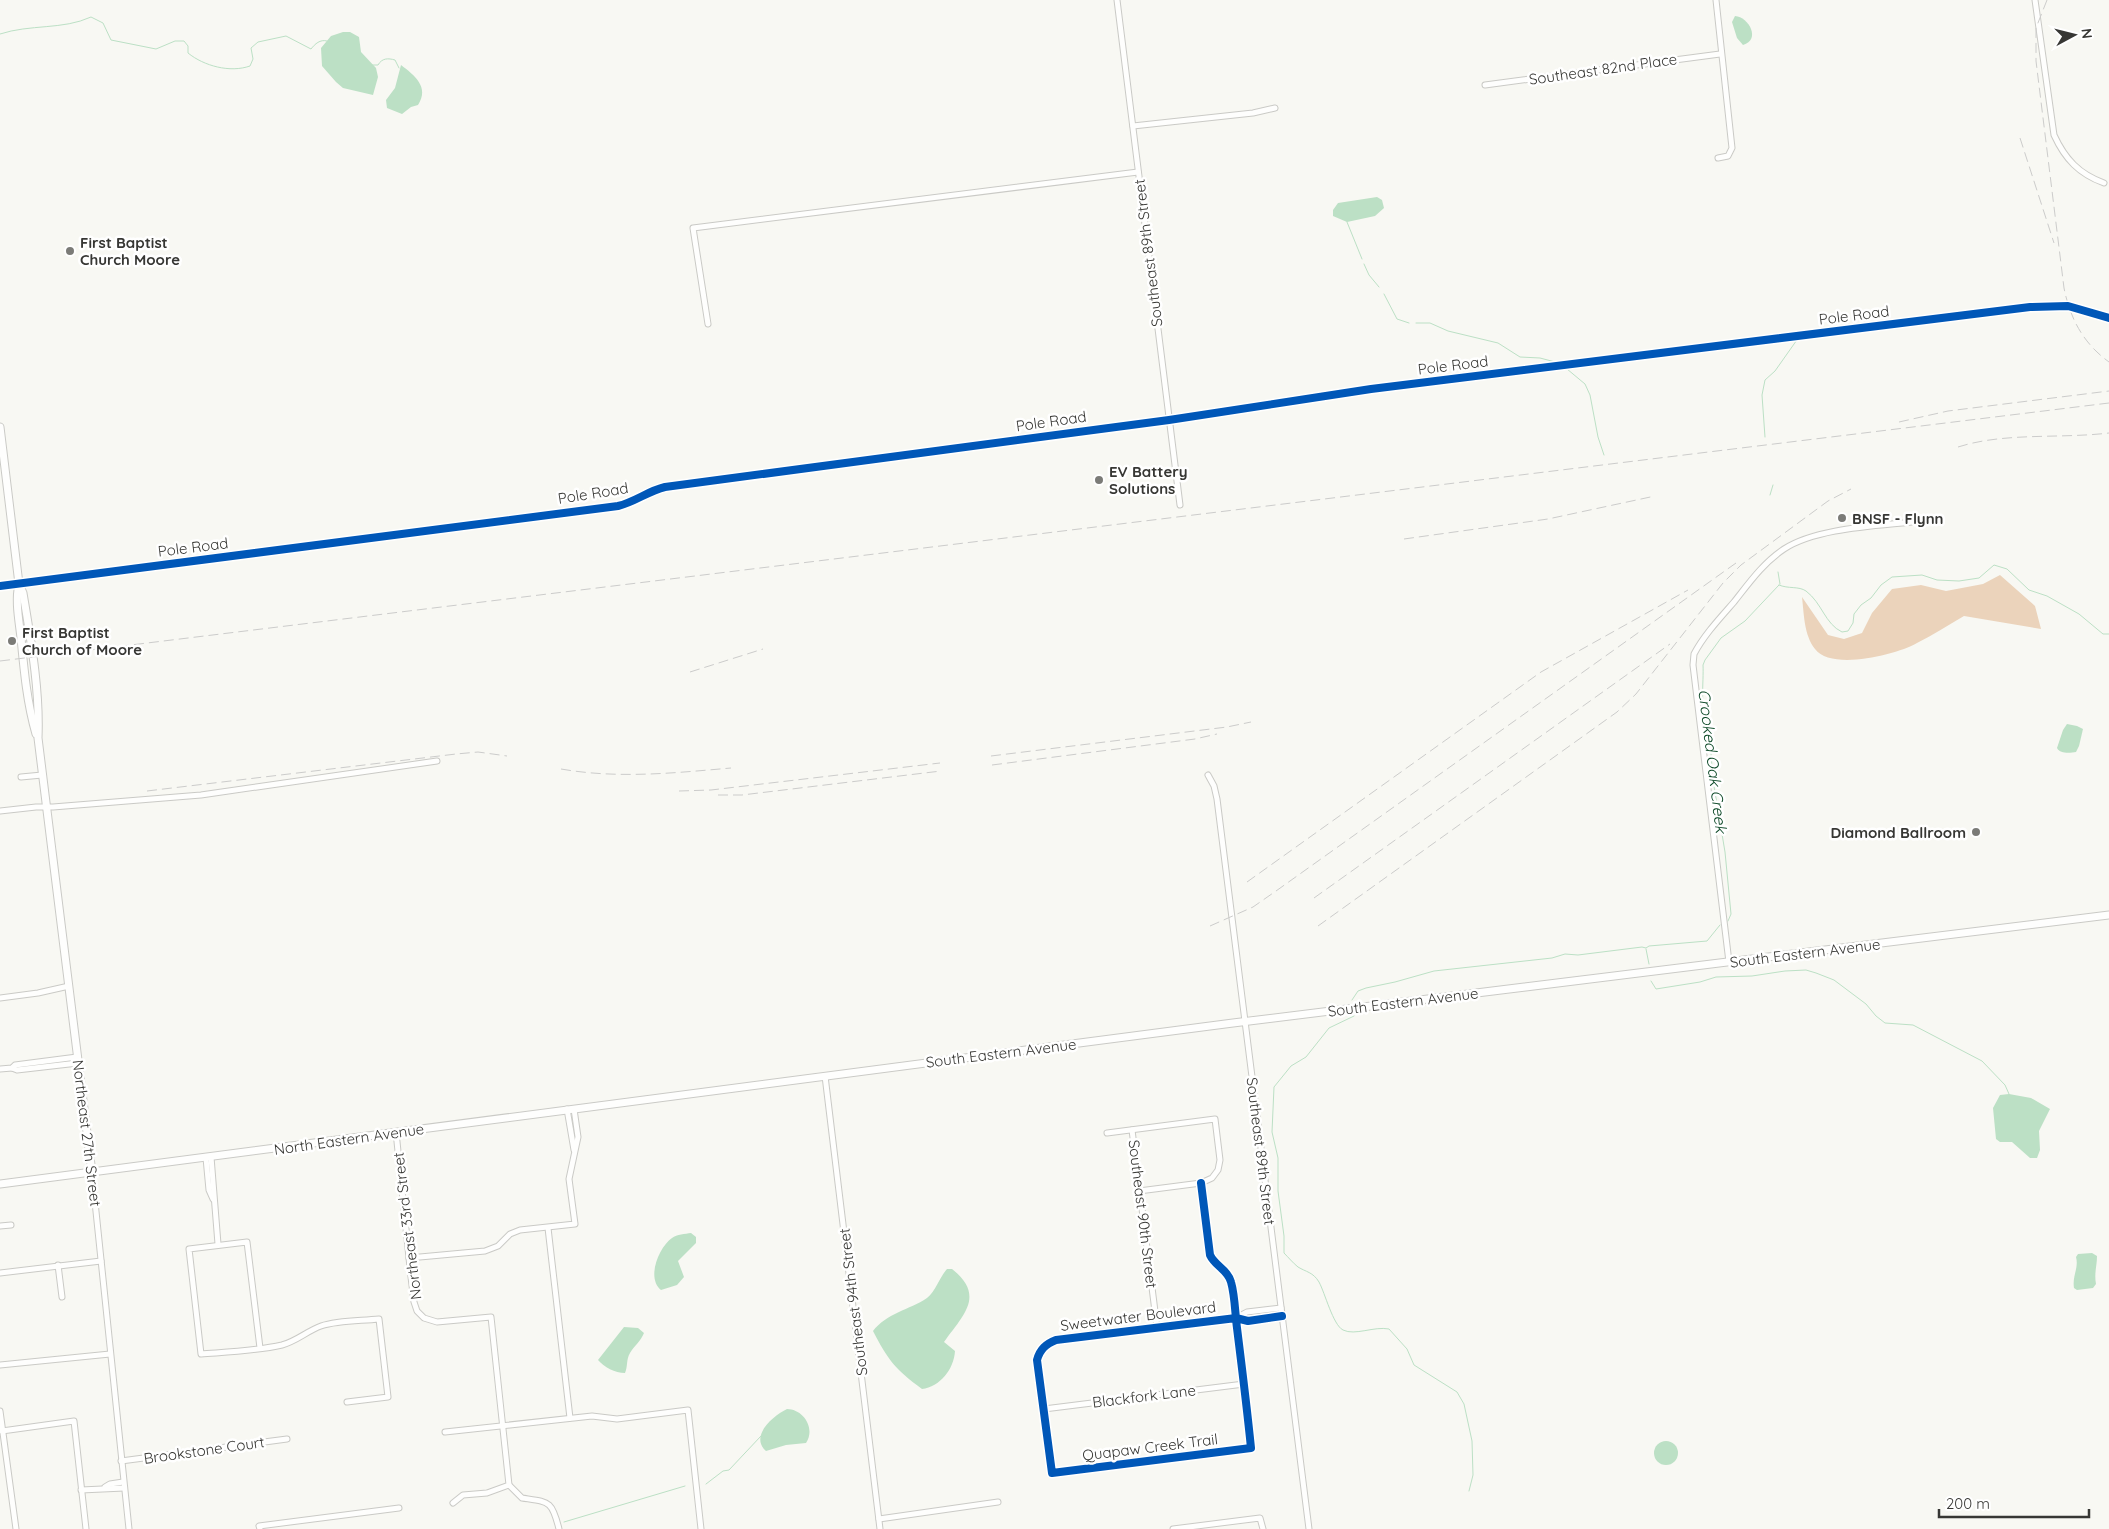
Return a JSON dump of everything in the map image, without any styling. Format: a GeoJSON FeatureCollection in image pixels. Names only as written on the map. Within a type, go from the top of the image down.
{"type":"FeatureCollection","features":[{"type":"Feature","properties":{"kind":"main road","name":"Northeast 27th Street"},"geometry":{"type":"LineString","coordinates":[[0,427],[19,584],[16,594],[24,660],[32,720],[38,738],[92,1173]]}},
{"type":"Feature","properties":{"kind":"main road","name":"South Eastern Avenue"},"geometry":{"type":"LineString","coordinates":[[697,1092],[1244,1021],[2109,915]]}},
{"type":"Feature","properties":{"kind":"main road","name":"North Eastern Avenue"},"geometry":{"type":"LineString","coordinates":[[0,1184],[697,1092]]}},
{"type":"Feature","properties":{"kind":"street","name":"Southeast 89th Street"},"geometry":{"type":"LineString","coordinates":[[1117,0],[1180,505]]}},
{"type":"Feature","properties":{"kind":"street"},"geometry":{"type":"LineString","coordinates":[[1716,0],[1720,54],[1732,148],[1728,156],[1718,158]]}},
{"type":"Feature","properties":{"kind":"street"},"geometry":{"type":"LineString","coordinates":[[2035,0],[2054,135],[2060,149],[2074,166],[2088,177],[2104,183]]}},
{"type":"Feature","properties":{"kind":"street","name":"Southeast 82nd Place"},"geometry":{"type":"LineString","coordinates":[[1485,85],[1720,54]]}},
{"type":"Feature","properties":{"kind":"street"},"geometry":{"type":"LineString","coordinates":[[1133,126],[1253,113],[1275,108]]}},
{"type":"Feature","properties":{"kind":"street"},"geometry":{"type":"LineString","coordinates":[[708,324],[693,228],[1138,172]]}},
{"type":"Feature","properties":{"kind":"street","name":"Pole Road"},"geometry":{"type":"LineString","coordinates":[[0,586],[618,506],[634,502],[654,490],[665,487],[1169,420],[1365,390],[2012,309],[2064,306],[2086,310],[2109,318]]}},
{"type":"Feature","properties":{"kind":"street"},"geometry":{"type":"LineString","coordinates":[[1729,962],[1693,665],[1694,654],[1754,577],[1784,549],[1804,539],[1822,534],[1921,521]]}},
{"type":"Feature","properties":{"kind":"street"},"geometry":{"type":"LineString","coordinates":[[0,811],[201,795],[437,761]]}},
{"type":"Feature","properties":{"kind":"street"},"geometry":{"type":"LineString","coordinates":[[21,777],[42,775]]}},
{"type":"Feature","properties":{"kind":"street","name":"Southeast 89th Street"},"geometry":{"type":"LineString","coordinates":[[1208,775],[1214,786],[1217,799],[1309,1529]]}},
{"type":"Feature","properties":{"kind":"street"},"geometry":{"type":"LineString","coordinates":[[0,998],[38,994],[69,986]]}},
{"type":"Feature","properties":{"kind":"street"},"geometry":{"type":"LineString","coordinates":[[0,1069],[12,1068],[15,1065],[78,1060]]}},
{"type":"Feature","properties":{"kind":"street","name":"Southeast 94th Street"},"geometry":{"type":"LineString","coordinates":[[825,1076],[880,1529]]}},
{"type":"Feature","properties":{"kind":"street"},"geometry":{"type":"LineString","coordinates":[[409,1258],[485,1251],[498,1246],[510,1234],[520,1230],[575,1224],[569,1179],[578,1137],[571,1109]]}},
{"type":"Feature","properties":{"kind":"street"},"geometry":{"type":"LineString","coordinates":[[1108,1133],[1215,1119],[1219,1165],[1212,1178],[1200,1183],[1140,1190]]}},
{"type":"Feature","properties":{"kind":"street","name":"Southeast 90th Street"},"geometry":{"type":"LineString","coordinates":[[1132,1130],[1157,1327]]}},
{"type":"Feature","properties":{"kind":"street","name":"Northeast 33rd Street"},"geometry":{"type":"LineString","coordinates":[[396,1132],[414,1302],[417,1311],[424,1318],[437,1322],[491,1317],[503,1426]]}},
{"type":"Feature","properties":{"kind":"street"},"geometry":{"type":"LineString","coordinates":[[208,1158],[215,1190],[214,1200],[218,1244]]}},
{"type":"Feature","properties":{"kind":"street","name":"Northeast 27th Street"},"geometry":{"type":"LineString","coordinates":[[92,1173],[129,1529]]}},
{"type":"Feature","properties":{"kind":"street"},"geometry":{"type":"LineString","coordinates":[[1200,1183],[1210,1255],[1215,1264],[1230,1280],[1244,1384]]}},
{"type":"Feature","properties":{"kind":"street"},"geometry":{"type":"LineString","coordinates":[[0,1226],[10,1225]]}},
{"type":"Feature","properties":{"kind":"street"},"geometry":{"type":"LineString","coordinates":[[548,1228],[570,1418]]}},
{"type":"Feature","properties":{"kind":"street"},"geometry":{"type":"LineString","coordinates":[[260,1348],[247,1242],[189,1249],[201,1354],[260,1348],[293,1341],[325,1325],[379,1319],[388,1397],[348,1402]]}},
{"type":"Feature","properties":{"kind":"street"},"geometry":{"type":"LineString","coordinates":[[0,1273],[101,1261]]}},
{"type":"Feature","properties":{"kind":"street"},"geometry":{"type":"LineString","coordinates":[[58,1265],[62,1297]]}},
{"type":"Feature","properties":{"kind":"street","name":"Sweetwater Boulevard"},"geometry":{"type":"LineString","coordinates":[[1236,1318],[1247,1312],[1281,1308]]}},
{"type":"Feature","properties":{"kind":"street","name":"Sweetwater Boulevard"},"geometry":{"type":"LineString","coordinates":[[1044,1409],[1037,1360],[1042,1349],[1056,1340],[1236,1318],[1248,1321],[1282,1316]]}},
{"type":"Feature","properties":{"kind":"street"},"geometry":{"type":"LineString","coordinates":[[0,1365],[110,1354]]}},
{"type":"Feature","properties":{"kind":"street","name":"Blackfork Lane"},"geometry":{"type":"LineString","coordinates":[[1044,1409],[1244,1384]]}},
{"type":"Feature","properties":{"kind":"street","name":"Quapaw Creek Trail"},"geometry":{"type":"LineString","coordinates":[[1044,1409],[1052,1473],[1251,1448],[1244,1384]]}},
{"type":"Feature","properties":{"kind":"street"},"geometry":{"type":"LineString","coordinates":[[445,1432],[592,1416],[617,1419],[688,1410],[702,1529]]}},
{"type":"Feature","properties":{"kind":"street"},"geometry":{"type":"LineString","coordinates":[[0,1411],[16,1529]]}},
{"type":"Feature","properties":{"kind":"street"},"geometry":{"type":"LineString","coordinates":[[2,1431],[74,1422],[86,1529]]}},
{"type":"Feature","properties":{"kind":"street"},"geometry":{"type":"LineString","coordinates":[[503,1426],[509,1485],[522,1498],[548,1503],[555,1514],[558,1529]]}},
{"type":"Feature","properties":{"kind":"street","name":"Brookstone Court"},"geometry":{"type":"LineString","coordinates":[[121,1461],[287,1439]]}},
{"type":"Feature","properties":{"kind":"street"},"geometry":{"type":"LineString","coordinates":[[81,1490],[105,1487],[110,1484],[124,1485]]}},
{"type":"Feature","properties":{"kind":"street"},"geometry":{"type":"LineString","coordinates":[[453,1503],[463,1495],[487,1493],[509,1485]]}},
{"type":"Feature","properties":{"kind":"street"},"geometry":{"type":"LineString","coordinates":[[878,1519],[998,1502]]}},
{"type":"Feature","properties":{"kind":"street"},"geometry":{"type":"LineString","coordinates":[[260,1529],[259,1526],[399,1508]]}},
{"type":"Feature","properties":{"kind":"street"},"geometry":{"type":"LineString","coordinates":[[1173,1529],[1260,1518],[1263,1529]]}},
{"type":"Feature","properties":{"kind":"shaded area"},"geometry":{"type":"Polygon","coordinates":[[[1735,16],[1745,20],[1751,29],[1751,38],[1743,45],[1737,38],[1732,22],[1735,16]]]}},
{"type":"Feature","properties":{"kind":"shaded area"},"geometry":{"type":"Polygon","coordinates":[[[350,32],[359,37],[361,52],[376,68],[378,77],[373,95],[343,88],[322,66],[321,48],[331,36],[350,32]]]}},
{"type":"Feature","properties":{"kind":"shaded area"},"geometry":{"type":"Polygon","coordinates":[[[401,65],[419,82],[422,93],[418,105],[411,107],[402,114],[387,108],[386,100],[395,88],[401,65]]]}},
{"type":"Feature","properties":{"kind":"shaded area"},"geometry":{"type":"Polygon","coordinates":[[[1377,197],[1382,200],[1384,208],[1375,216],[1347,222],[1333,216],[1333,210],[1338,203],[1377,197]]]}},
{"type":"Feature","properties":{"kind":"shaded area"},"geometry":{"type":"Polygon","coordinates":[[[2000,575],[2035,606],[2041,629],[1964,616],[1907,648],[1880,656],[1849,660],[1823,656],[1811,643],[1807,631],[1802,597],[1828,635],[1844,639],[1862,633],[1872,613],[1892,589],[1921,585],[1946,591],[1983,584],[2000,575]]]}},
{"type":"Feature","properties":{"kind":"shaded area"},"geometry":{"type":"Polygon","coordinates":[[[2067,724],[2083,729],[2076,752],[2063,752],[2057,748],[2067,724]]]}},
{"type":"Feature","properties":{"kind":"shaded area"},"geometry":{"type":"Polygon","coordinates":[[[2009,1094],[2031,1098],[2050,1109],[2039,1131],[2040,1150],[2037,1158],[2030,1158],[2012,1142],[2000,1142],[1996,1139],[1993,1108],[2000,1095],[2009,1094]]]}},
{"type":"Feature","properties":{"kind":"shaded area"},"geometry":{"type":"Polygon","coordinates":[[[691,1233],[696,1237],[696,1243],[678,1261],[684,1277],[677,1285],[661,1290],[657,1285],[654,1271],[659,1255],[667,1242],[672,1238],[691,1233]]]}},
{"type":"Feature","properties":{"kind":"shaded area"},"geometry":{"type":"Polygon","coordinates":[[[2092,1253],[2097,1256],[2096,1284],[2093,1288],[2077,1290],[2074,1288],[2077,1265],[2076,1257],[2078,1254],[2092,1253]]]}},
{"type":"Feature","properties":{"kind":"shaded area"},"geometry":{"type":"Polygon","coordinates":[[[947,1269],[952,1269],[968,1288],[968,1305],[964,1314],[944,1342],[955,1351],[949,1370],[935,1385],[922,1389],[905,1376],[893,1363],[873,1331],[891,1316],[927,1298],[933,1292],[947,1269]]]}},
{"type":"Feature","properties":{"kind":"shaded area"},"geometry":{"type":"Polygon","coordinates":[[[624,1327],[638,1328],[644,1333],[629,1356],[625,1373],[610,1369],[598,1360],[624,1327]]]}},
{"type":"Feature","properties":{"kind":"shaded area"},"geometry":{"type":"Polygon","coordinates":[[[787,1409],[798,1412],[806,1420],[809,1426],[809,1437],[806,1443],[786,1445],[766,1451],[761,1445],[760,1439],[765,1427],[776,1416],[787,1409]]]}},
{"type":"Feature","properties":{"kind":"shaded area"},"geometry":{"type":"Polygon","coordinates":[[[1666,1441],[1675,1444],[1678,1453],[1675,1462],[1666,1465],[1657,1462],[1654,1453],[1657,1444],[1666,1441]]]}},
{"type":"Feature","properties":{"kind":"waterway"},"geometry":{"type":"LineString","coordinates":[[0,34],[23,29],[69,24],[91,17],[103,23],[111,40],[156,49],[175,41],[184,41],[188,46],[188,53],[194,58],[209,65],[234,69],[250,66],[253,59],[251,48],[258,42],[286,36],[311,49],[320,41],[327,41]]}},
{"type":"Feature","properties":{"kind":"waterway"},"geometry":{"type":"LineString","coordinates":[[372,65],[378,65],[383,60],[390,59],[395,60],[399,68]]}},
{"type":"Feature","properties":{"kind":"waterway"},"geometry":{"type":"LineString","coordinates":[[1347,222],[1362,259]]}},
{"type":"Feature","properties":{"kind":"waterway"},"geometry":{"type":"LineString","coordinates":[[1364,264],[1369,275],[1379,287]]}},
{"type":"Feature","properties":{"kind":"waterway"},"geometry":{"type":"LineString","coordinates":[[1384,294],[1397,319],[1409,323]]}},
{"type":"Feature","properties":{"kind":"waterway"},"geometry":{"type":"LineString","coordinates":[[1416,323],[1430,323],[1448,331],[1498,343],[1520,357],[1540,358],[1559,363]]}},
{"type":"Feature","properties":{"kind":"waterway"},"geometry":{"type":"LineString","coordinates":[[1765,437],[1762,395],[1765,380],[1775,371],[1799,337]]}},
{"type":"Feature","properties":{"kind":"waterway"},"geometry":{"type":"LineString","coordinates":[[1567,369],[1585,384],[1590,395],[1598,437],[1604,455]]}},
{"type":"Feature","properties":{"kind":"waterway"},"geometry":{"type":"LineString","coordinates":[[1770,495],[1773,485]]}},
{"type":"Feature","properties":{"kind":"waterway","name":"Crooked Oak Creek"},"geometry":{"type":"LineString","coordinates":[[1779,585],[1806,591],[1816,601],[1831,624],[1842,632],[1848,631],[1853,623],[1854,614],[1861,605],[1871,598],[1881,585],[1892,577],[1922,575],[1937,580],[1959,581],[1979,578],[1994,565],[2007,569],[2029,590],[2047,596],[2079,614],[2103,634],[2109,634]]}},
{"type":"Feature","properties":{"kind":"waterway"},"geometry":{"type":"LineString","coordinates":[[1778,572],[1780,584]]}},
{"type":"Feature","properties":{"kind":"waterway","name":"Crooked Oak Creek"},"geometry":{"type":"LineString","coordinates":[[1728,921],[1731,914],[1725,852],[1713,780],[1709,727],[1706,722],[1703,706],[1703,665],[1721,638],[1745,621],[1779,585]]}},
{"type":"Feature","properties":{"kind":"waterway","name":"Crooked Oak Creek"},"geometry":{"type":"LineString","coordinates":[[1352,1000],[1358,991],[1366,988],[1434,971],[1552,958],[1565,954],[1578,955],[1707,941],[1720,925]]}},
{"type":"Feature","properties":{"kind":"waterway"},"geometry":{"type":"LineString","coordinates":[[1646,949],[1649,964]]}},
{"type":"Feature","properties":{"kind":"waterway"},"geometry":{"type":"LineString","coordinates":[[1651,981],[1656,989],[1700,982],[1716,977],[1752,976],[1806,970],[1816,973],[1834,980],[1866,1004],[1885,1023],[1913,1025],[1982,1061],[2005,1085],[2009,1094]]}},
{"type":"Feature","properties":{"kind":"waterway","name":"Crooked Oak Creek"},"geometry":{"type":"LineString","coordinates":[[1354,1016],[1329,1028],[1306,1057],[1291,1066],[1274,1087],[1272,1132],[1278,1158],[1278,1191],[1284,1236],[1284,1253],[1298,1267],[1312,1274],[1317,1279],[1339,1327],[1348,1332],[1389,1329],[1407,1349],[1414,1365],[1457,1392],[1464,1404],[1472,1441],[1473,1475],[1469,1491]]}},
{"type":"Feature","properties":{"kind":"waterway"},"geometry":{"type":"LineString","coordinates":[[706,1484],[723,1471],[729,1470],[761,1436]]}},
{"type":"Feature","properties":{"kind":"waterway"},"geometry":{"type":"LineString","coordinates":[[564,1522],[685,1486]]}},
{"type":"Feature","properties":{"kind":"railway"},"geometry":{"type":"LineString","coordinates":[[2047,0],[2036,28],[2036,61],[2064,288],[2070,310],[2079,330],[2092,347],[2109,362]]}},
{"type":"Feature","properties":{"kind":"railway"},"geometry":{"type":"LineString","coordinates":[[2020,138],[2054,243]]}},
{"type":"Feature","properties":{"kind":"railway"},"geometry":{"type":"LineString","coordinates":[[1899,422],[1948,411],[2109,391]]}},
{"type":"Feature","properties":{"kind":"railway"},"geometry":{"type":"LineString","coordinates":[[0,661],[2109,403]]}},
{"type":"Feature","properties":{"kind":"railway"},"geometry":{"type":"LineString","coordinates":[[1958,447],[1994,439],[2109,433]]}},
{"type":"Feature","properties":{"kind":"railway"},"geometry":{"type":"LineString","coordinates":[[1318,926],[1617,712],[1636,694],[1723,583],[1741,565],[1828,501],[1851,489]]}},
{"type":"Feature","properties":{"kind":"railway"},"geometry":{"type":"LineString","coordinates":[[1404,539],[1548,519],[1655,496]]}},
{"type":"Feature","properties":{"kind":"railway"},"geometry":{"type":"LineString","coordinates":[[1210,926],[1253,907],[1736,563]]}},
{"type":"Feature","properties":{"kind":"railway"},"geometry":{"type":"LineString","coordinates":[[1247,882],[1541,672],[1688,590]]}},
{"type":"Feature","properties":{"kind":"railway"},"geometry":{"type":"LineString","coordinates":[[1314,898],[1670,644]]}},
{"type":"Feature","properties":{"kind":"railway"},"geometry":{"type":"LineString","coordinates":[[690,672],[763,649]]}},
{"type":"Feature","properties":{"kind":"railway"},"geometry":{"type":"LineString","coordinates":[[991,756],[1227,727],[1251,722]]}},
{"type":"Feature","properties":{"kind":"railway"},"geometry":{"type":"LineString","coordinates":[[992,765],[1195,739],[1217,734]]}},
{"type":"Feature","properties":{"kind":"railway"},"geometry":{"type":"LineString","coordinates":[[147,791],[456,754],[478,752],[507,756]]}},
{"type":"Feature","properties":{"kind":"railway"},"geometry":{"type":"LineString","coordinates":[[679,791],[711,790],[940,763]]}},
{"type":"Feature","properties":{"kind":"railway"},"geometry":{"type":"LineString","coordinates":[[561,769],[604,774],[625,774],[731,768]]}},
{"type":"Feature","properties":{"kind":"railway"},"geometry":{"type":"LineString","coordinates":[[718,795],[742,795],[941,771]]}},
{"type":"Feature","properties":{"kind":"cycle path"},"geometry":{"type":"LineString","coordinates":[[0,586],[618,506],[665,487],[1169,420],[1371,389],[2030,307],[2068,306],[2109,318]]}},
{"type":"Feature","properties":{"kind":"cycle path"},"geometry":{"type":"LineString","coordinates":[[1201,1183],[1210,1255],[1227,1274],[1232,1287],[1235,1305],[1236,1316],[1236,1322],[1251,1448],[1052,1473],[1037,1360],[1046,1345],[1056,1340],[1236,1318],[1248,1321],[1282,1316]]}},
{"type":"Feature","properties":{"kind":"place","name":"First Baptist Church Moore"},"geometry":{"type":"Point","coordinates":[70,251]}},
{"type":"Feature","properties":{"kind":"place","name":"EV Battery Solutions"},"geometry":{"type":"Point","coordinates":[1099,480]}},
{"type":"Feature","properties":{"kind":"place","name":"BNSF - Flynn"},"geometry":{"type":"Point","coordinates":[1842,518]}},
{"type":"Feature","properties":{"kind":"place","name":"First Baptist Church of Moore"},"geometry":{"type":"Point","coordinates":[12,641]}},
{"type":"Feature","properties":{"kind":"place","name":"Diamond Ballroom"},"geometry":{"type":"Point","coordinates":[1976,832]}}]}
